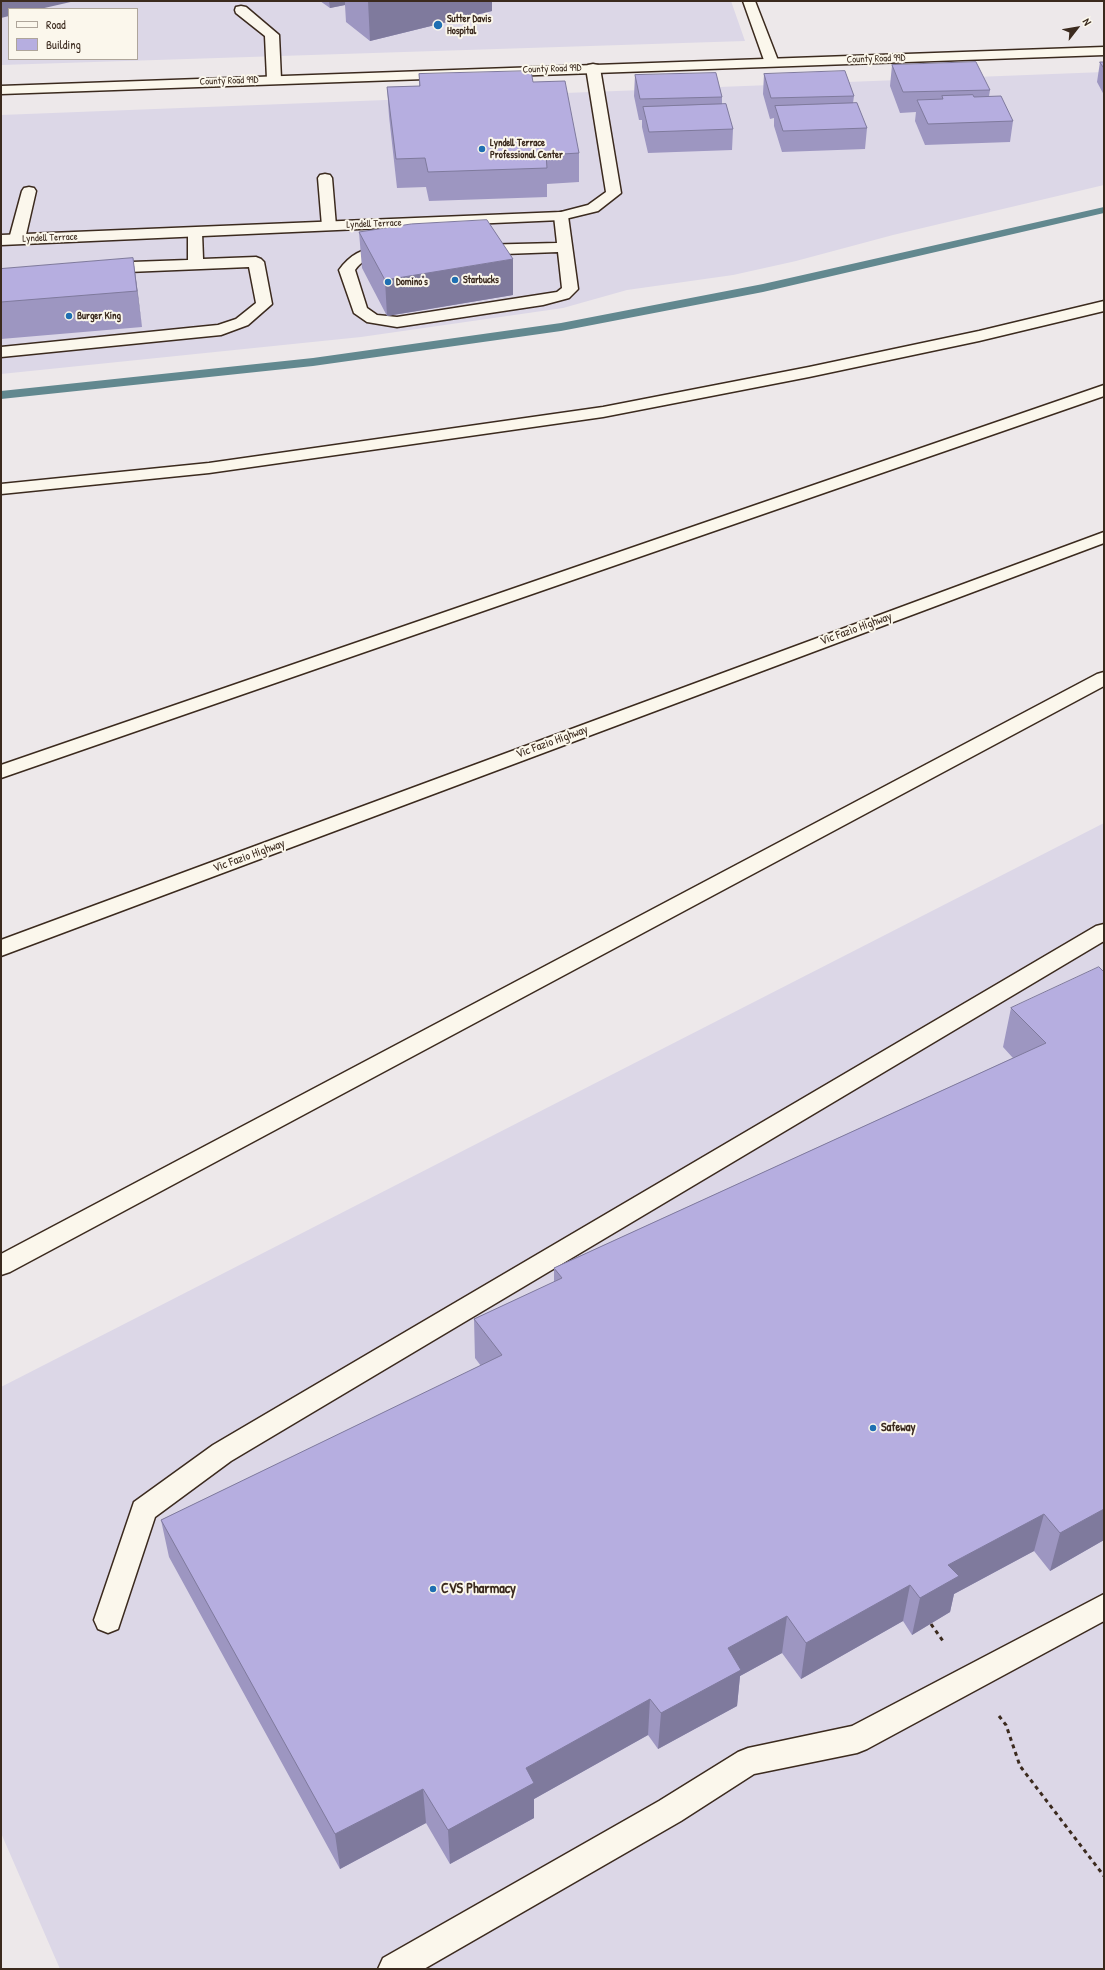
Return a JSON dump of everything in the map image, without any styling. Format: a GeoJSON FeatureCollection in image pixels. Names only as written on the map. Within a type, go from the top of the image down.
{"type":"FeatureCollection","features":[{"type":"Feature","properties":{"kind":"main road"},"geometry":{"type":"LineString","coordinates":[[749,1],[772,62]]}},
{"type":"Feature","properties":{"kind":"main road"},"geometry":{"type":"LineString","coordinates":[[241,10],[272,35],[274,79]]}},
{"type":"Feature","properties":{"kind":"main road","name":"County Road 99D"},"geometry":{"type":"LineString","coordinates":[[1,90],[274,79],[1104,51]]}},
{"type":"Feature","properties":{"kind":"main road","name":"Lyndell Terrace"},"geometry":{"type":"LineString","coordinates":[[1,240],[561,216],[594,208],[614,193],[592,68]]}},
{"type":"Feature","properties":{"kind":"main road"},"geometry":{"type":"LineString","coordinates":[[325,178],[329,226]]}},
{"type":"Feature","properties":{"kind":"main road"},"geometry":{"type":"LineString","coordinates":[[17,239],[29,191]]}},
{"type":"Feature","properties":{"kind":"main road"},"geometry":{"type":"LineString","coordinates":[[404,252],[366,254],[354,259],[347,270],[360,310],[373,319],[396,322],[543,300],[563,295],[570,289],[561,216]]}},
{"type":"Feature","properties":{"kind":"main road"},"geometry":{"type":"LineString","coordinates":[[195,232],[196,264]]}},
{"type":"Feature","properties":{"kind":"main road"},"geometry":{"type":"LineString","coordinates":[[466,250],[566,247]]}},
{"type":"Feature","properties":{"kind":"main road"},"geometry":{"type":"LineString","coordinates":[[1,352],[221,330],[242,322],[264,304],[256,262],[87,268]]}},
{"type":"Feature","properties":{"kind":"main road"},"geometry":{"type":"LineString","coordinates":[[1,489],[209,468],[603,412],[817,371],[979,336],[1104,306]]}},
{"type":"Feature","properties":{"kind":"main road"},"geometry":{"type":"LineString","coordinates":[[1,772],[1104,390]]}},
{"type":"Feature","properties":{"kind":"main road","name":"Vic Fazio Highway"},"geometry":{"type":"LineString","coordinates":[[1,948],[1104,537]]}},
{"type":"Feature","properties":{"kind":"main road"},"geometry":{"type":"LineString","coordinates":[[1,1265],[1104,678]]}},
{"type":"Feature","properties":{"kind":"main road"},"geometry":{"type":"LineString","coordinates":[[108,1620],[144,1510],[222,1453],[1104,931]]}},
{"type":"Feature","properties":{"kind":"main road"},"geometry":{"type":"LineString","coordinates":[[394,1969],[670,1811],[748,1762],[857,1739],[1104,1606]]}},
{"type":"Feature","properties":{"kind":"path"},"geometry":{"type":"LineString","coordinates":[[930,1624],[969,1680],[1006,1724],[1020,1766],[1104,1876]]}},
{"type":"Feature","properties":{"kind":"shaded area","name":"Sutter Davis Hospital"},"geometry":{"type":"Polygon","coordinates":[[[1,1],[731,1],[745,41],[1,65],[1,1]]]}},
{"type":"Feature","properties":{"kind":"shaded area"},"geometry":{"type":"Polygon","coordinates":[[[1104,72],[1104,185],[893,235],[796,261],[733,275],[627,290],[563,308],[361,337],[1,374],[1,115],[1104,72]]]}},
{"type":"Feature","properties":{"kind":"shaded area"},"geometry":{"type":"Polygon","coordinates":[[[1104,823],[1104,1969],[60,1969],[1,1833],[1,1387],[1104,823]]]}},
{"type":"Feature","properties":{"kind":"building"},"geometry":{"type":"Polygon","coordinates":[[[976,62],[990,90],[903,92],[892,65],[976,62]]]}},
{"type":"Feature","properties":{"kind":"building"},"geometry":{"type":"Polygon","coordinates":[[[1100,62],[1104,62],[1104,68],[1100,62]]]}},
{"type":"Feature","properties":{"kind":"building","name":"Lyndell Terrace Professional Center"},"geometry":{"type":"Polygon","coordinates":[[[531,71],[533,82],[565,81],[579,153],[546,155],[547,168],[428,172],[425,158],[396,159],[387,87],[420,86],[419,74],[531,71]]]}},
{"type":"Feature","properties":{"kind":"building"},"geometry":{"type":"Polygon","coordinates":[[[845,71],[854,96],[771,98],[764,74],[845,71]]]}},
{"type":"Feature","properties":{"kind":"building"},"geometry":{"type":"Polygon","coordinates":[[[716,73],[722,97],[640,99],[635,75],[716,73]]]}},
{"type":"Feature","properties":{"kind":"building"},"geometry":{"type":"Polygon","coordinates":[[[973,95],[974,97],[1001,96],[1013,121],[928,124],[917,100],[943,99],[942,96],[973,95]]]}},
{"type":"Feature","properties":{"kind":"building"},"geometry":{"type":"Polygon","coordinates":[[[857,103],[867,128],[783,131],[775,106],[857,103]]]}},
{"type":"Feature","properties":{"kind":"building"},"geometry":{"type":"Polygon","coordinates":[[[726,104],[733,129],[649,132],[643,107],[726,104]]]}},
{"type":"Feature","properties":{"kind":"building"},"geometry":{"type":"Polygon","coordinates":[[[487,220],[513,259],[385,280],[359,232],[411,224],[487,220]]]}},
{"type":"Feature","properties":{"kind":"building"},"geometry":{"type":"Polygon","coordinates":[[[133,258],[137,291],[1,302],[1,269],[133,258]]]}},
{"type":"Feature","properties":{"kind":"building"},"geometry":{"type":"Polygon","coordinates":[[[1099,967],[1104,972],[1104,1509],[1060,1533],[1044,1514],[948,1565],[959,1576],[920,1598],[910,1585],[806,1643],[787,1616],[728,1648],[741,1670],[661,1713],[650,1699],[526,1768],[534,1783],[448,1830],[423,1789],[335,1834],[161,1520],[502,1355],[474,1319],[562,1278],[554,1268],[1046,1043],[1011,1008],[1099,967]]]}},
{"type":"Feature","properties":{"kind":"waterway"},"geometry":{"type":"LineString","coordinates":[[1,395],[313,362],[561,327],[763,288],[1104,210]]}},
{"type":"Feature","properties":{"kind":"place","name":"Sutter Davis Hospital"},"geometry":{"type":"Point","coordinates":[438,25]}},
{"type":"Feature","properties":{"kind":"place","name":"Lyndell Terrace Professional Center"},"geometry":{"type":"Point","coordinates":[482,149]}},
{"type":"Feature","properties":{"kind":"place","name":"Starbucks"},"geometry":{"type":"Point","coordinates":[455,280]}},
{"type":"Feature","properties":{"kind":"place","name":"Domino's"},"geometry":{"type":"Point","coordinates":[388,282]}},
{"type":"Feature","properties":{"kind":"place","name":"Burger King"},"geometry":{"type":"Point","coordinates":[69,316]}},
{"type":"Feature","properties":{"kind":"place","name":"Safeway"},"geometry":{"type":"Point","coordinates":[873,1428]}},
{"type":"Feature","properties":{"kind":"place","name":"CVS Pharmacy"},"geometry":{"type":"Point","coordinates":[433,1589]}}]}
